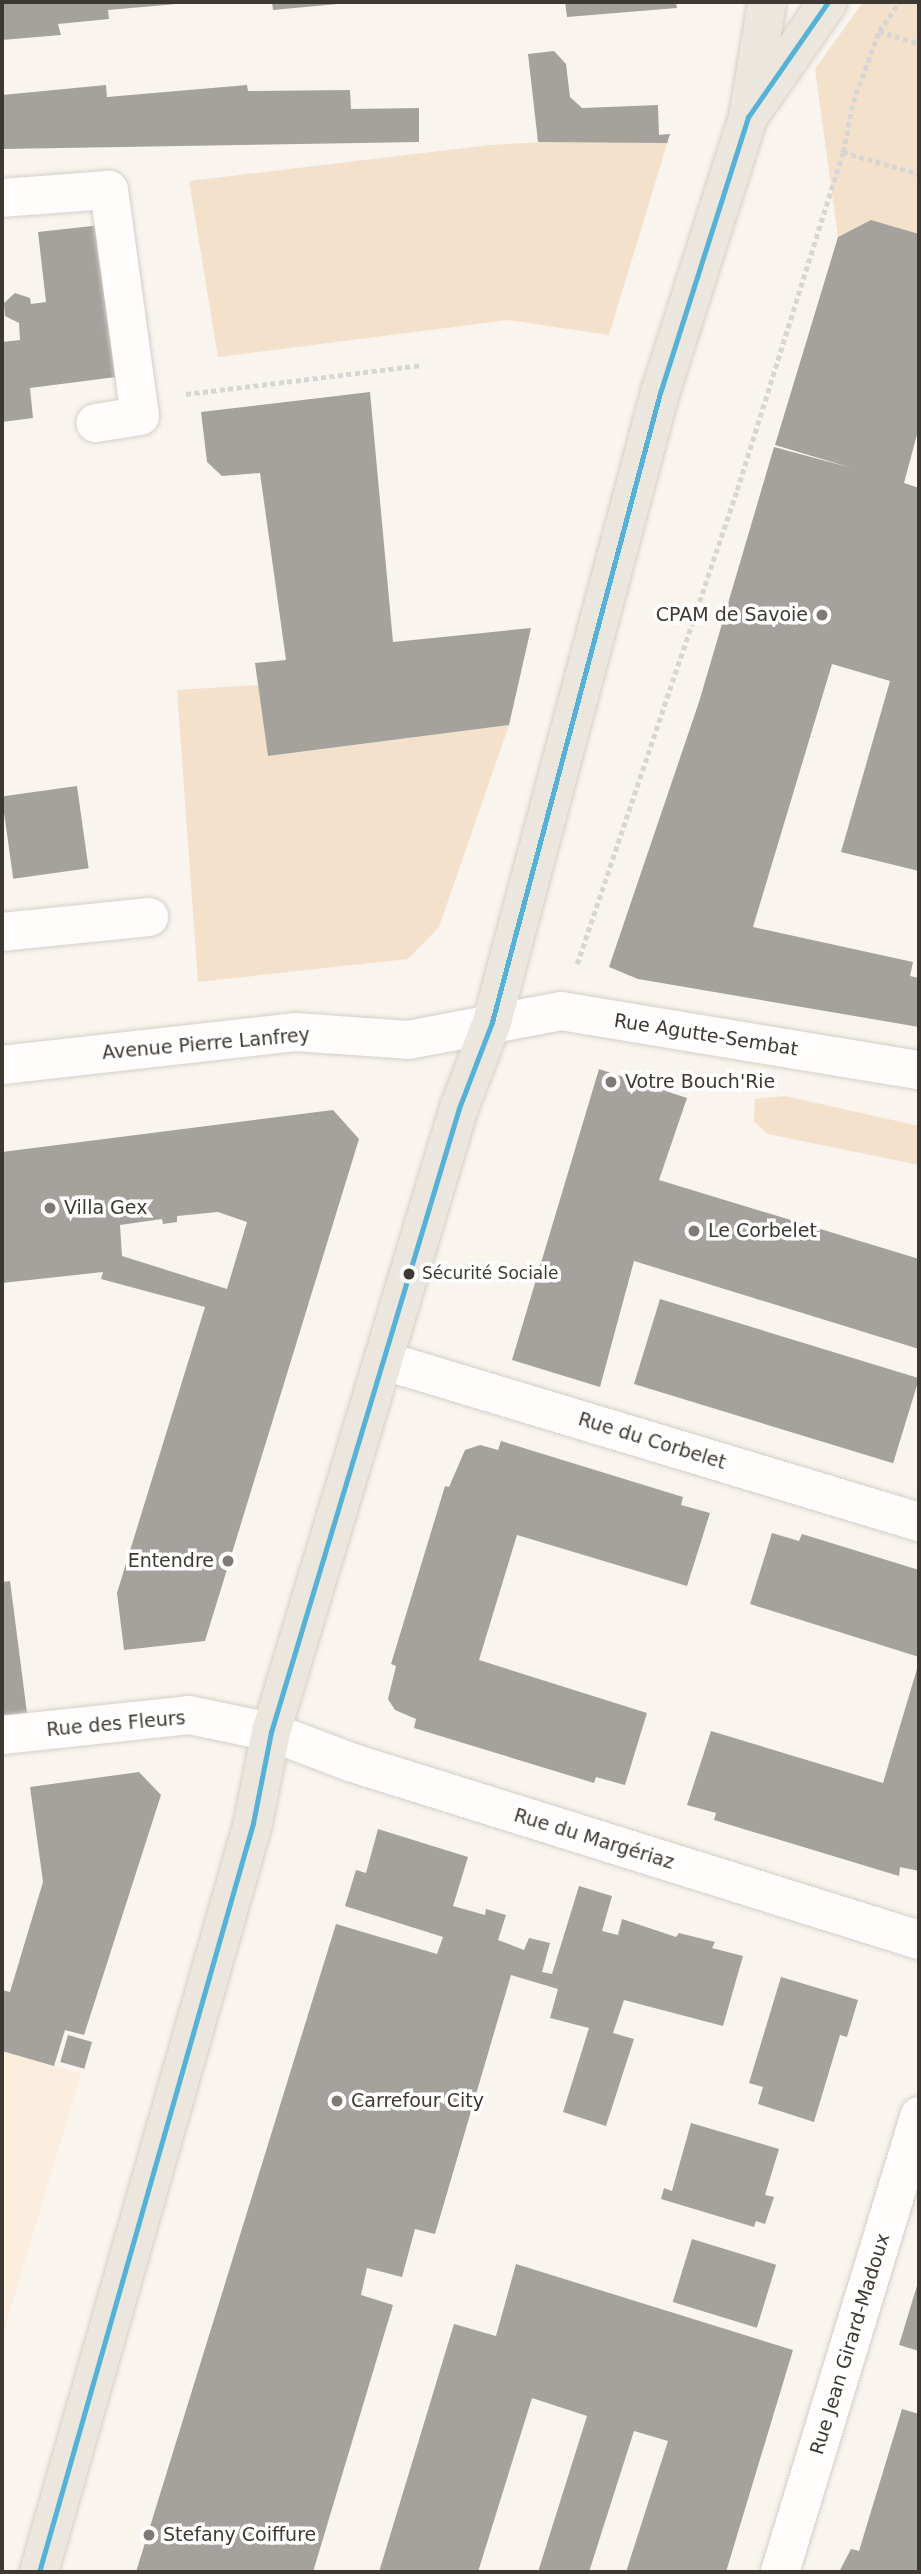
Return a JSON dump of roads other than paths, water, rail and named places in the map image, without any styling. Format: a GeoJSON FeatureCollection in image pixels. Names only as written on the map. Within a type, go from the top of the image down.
{"type":"FeatureCollection","features":[{"type":"Feature","properties":{"kind":"main road"},"geometry":{"type":"LineString","coordinates":[[39,2572],[249,1836],[271,1732],[385,1361],[459,1108],[492,1022],[660,393],[748,117],[764,8]]}},
{"type":"Feature","properties":{"kind":"main road"},"geometry":{"type":"LineString","coordinates":[[748,117],[820,12]]}},
{"type":"Feature","properties":{"kind":"street"},"geometry":{"type":"LineString","coordinates":[[2,198],[109,190],[140,416],[96,423]]}},
{"type":"Feature","properties":{"kind":"street"},"geometry":{"type":"LineString","coordinates":[[2,932],[149,917]]}},
{"type":"Feature","properties":{"kind":"street","name":"Rue Agutte-Sembat"},"geometry":{"type":"LineString","coordinates":[[492,1022],[561,1011],[919,1070]]}},
{"type":"Feature","properties":{"kind":"street","name":"Avenue Pierre Lanfrey"},"geometry":{"type":"LineString","coordinates":[[2,1065],[295,1032],[408,1040],[492,1022]]}},
{"type":"Feature","properties":{"kind":"street","name":"Rue du Corbelet"},"geometry":{"type":"LineString","coordinates":[[385,1361],[919,1522]]}},
{"type":"Feature","properties":{"kind":"street","name":"Rue des Fleurs"},"geometry":{"type":"LineString","coordinates":[[2,1735],[189,1715],[271,1732]]}},
{"type":"Feature","properties":{"kind":"street","name":"Rue du Margériaz"},"geometry":{"type":"LineString","coordinates":[[271,1732],[353,1763],[919,1940]]}},
{"type":"Feature","properties":{"kind":"street","name":"Rue Jean Girard-Madoux"},"geometry":{"type":"LineString","coordinates":[[780,2572],[919,2116]]}},
{"type":"Feature","properties":{"kind":"place","name":"CPAM de Savoie"},"geometry":{"type":"Point","coordinates":[822,615]}},
{"type":"Feature","properties":{"kind":"place","name":"Votre Bouch'Rie"},"geometry":{"type":"Point","coordinates":[611,1082]}},
{"type":"Feature","properties":{"kind":"place","name":"Villa Gex"},"geometry":{"type":"Point","coordinates":[50,1208]}},
{"type":"Feature","properties":{"kind":"place","name":"Le Corbelet"},"geometry":{"type":"Point","coordinates":[694,1231]}},
{"type":"Feature","properties":{"kind":"place","name":"Sécurité Sociale"},"geometry":{"type":"Point","coordinates":[409,1274]}},
{"type":"Feature","properties":{"kind":"place","name":"Entendre"},"geometry":{"type":"Point","coordinates":[228,1561]}},
{"type":"Feature","properties":{"kind":"place","name":"Carrefour City"},"geometry":{"type":"Point","coordinates":[337,2101]}},
{"type":"Feature","properties":{"kind":"place","name":"Stefany Coiffure"},"geometry":{"type":"Point","coordinates":[149,2535]}}]}
